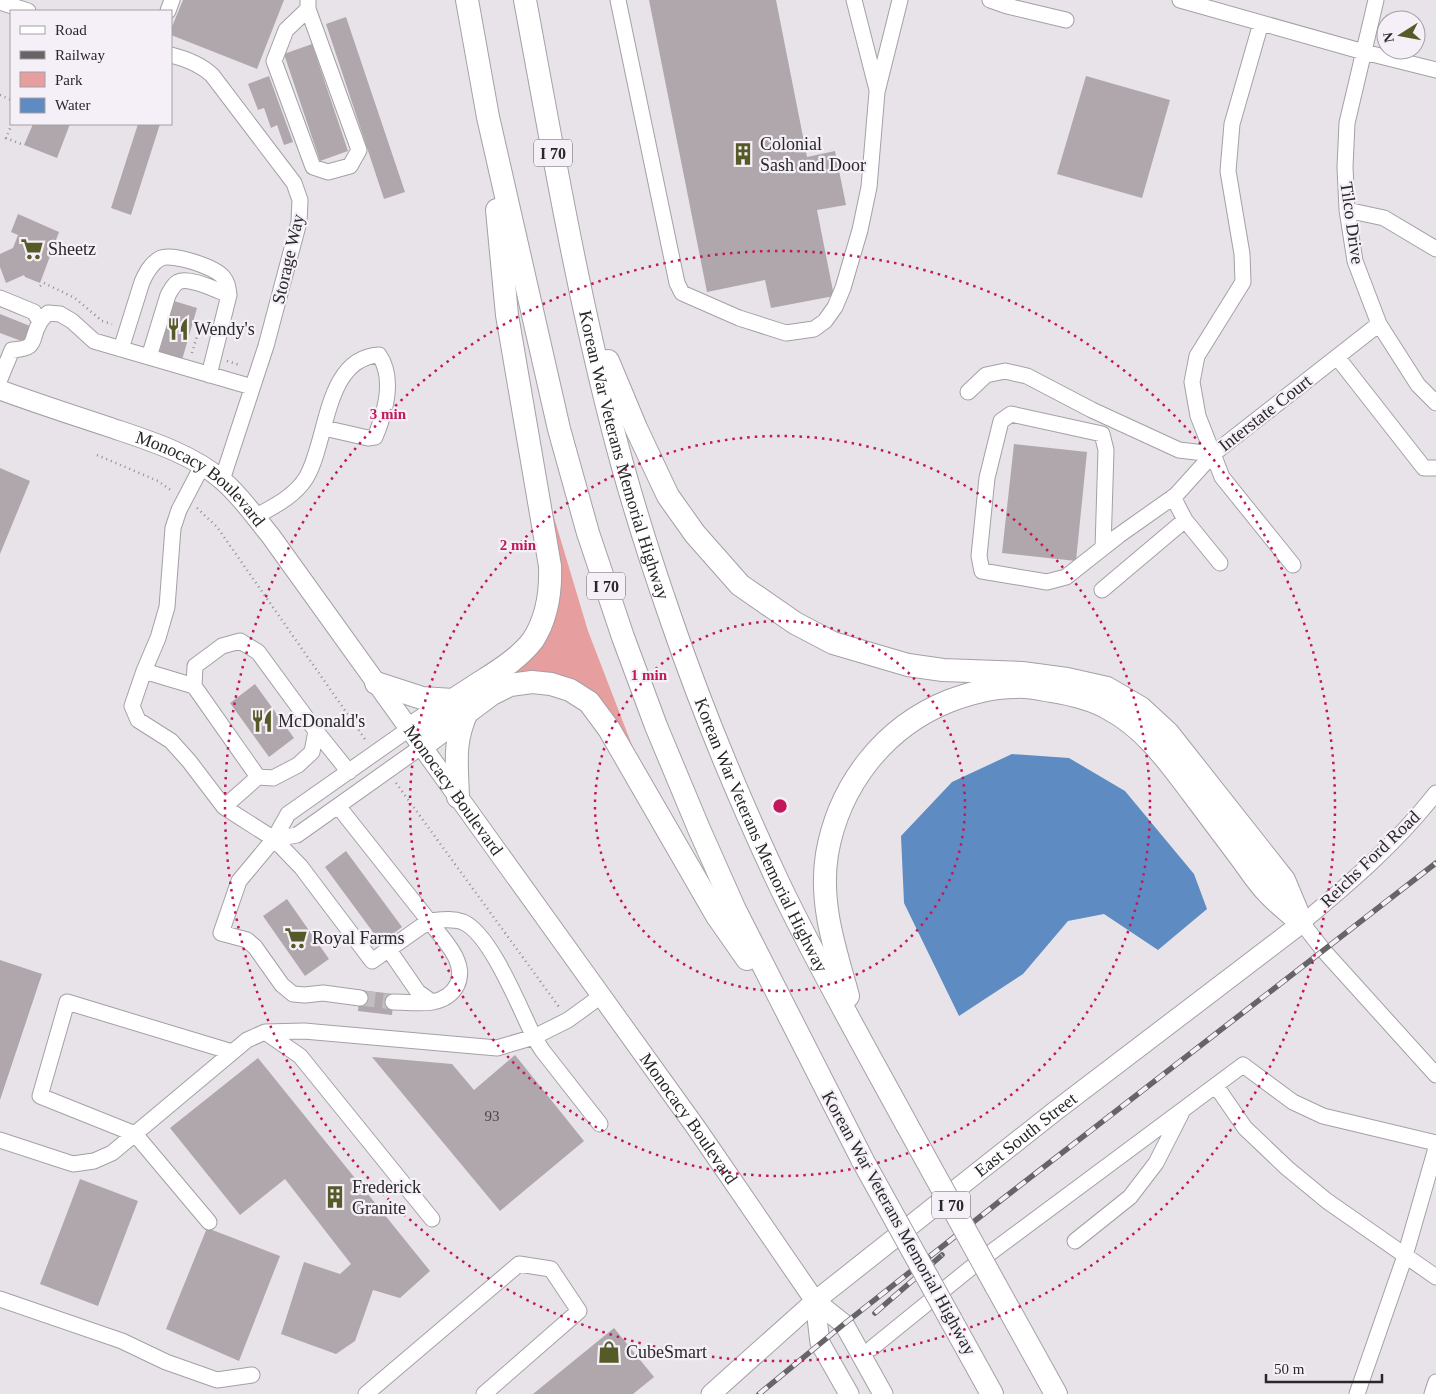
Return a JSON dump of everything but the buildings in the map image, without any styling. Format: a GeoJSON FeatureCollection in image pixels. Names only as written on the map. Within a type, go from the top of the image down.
{"type":"FeatureCollection","features":[{"type":"Feature","properties":{"kind":"highway","name":"Korean War Veterans Memorial Highway"},"geometry":{"type":"LineString","coordinates":[[467,0],[488,117],[559,429],[588,533],[623,637],[656,726],[699,829],[736,910],[796,1031],[863,1161],[992,1394]]}},
{"type":"Feature","properties":{"kind":"highway","name":"Korean War Veterans Memorial Highway"},"geometry":{"type":"LineString","coordinates":[[525,0],[557,176],[610,418],[638,518],[671,620],[704,708],[743,805],[781,888],[860,1040],[1056,1394]]}},
{"type":"Feature","properties":{"kind":"highway"},"geometry":{"type":"LineString","coordinates":[[415,738],[460,706],[532,640],[548,604],[551,586],[544,527],[507,315],[488,117]]}},
{"type":"Feature","properties":{"kind":"highway"},"geometry":{"type":"LineString","coordinates":[[584,304],[636,428],[668,496],[695,534],[740,585],[795,623],[834,643],[908,665],[943,670],[1022,673],[1067,679],[1107,688],[1141,708],[1168,733],[1284,880],[1302,923]]}},
{"type":"Feature","properties":{"kind":"highway"},"geometry":{"type":"LineString","coordinates":[[376,684],[422,698],[460,706],[510,685],[532,682],[551,684],[570,690],[589,702],[609,729],[717,916],[796,1031]]}},
{"type":"Feature","properties":{"kind":"highway"},"geometry":{"type":"LineString","coordinates":[[860,1040],[830,933],[826,908],[827,856],[837,813],[856,778],[881,746],[899,729],[916,717],[963,696],[993,688],[1017,686],[1063,692],[1108,708],[1126,719],[1146,736],[1170,764],[1267,893],[1302,923]]}},
{"type":"Feature","properties":{"kind":"highway"},"geometry":{"type":"LineString","coordinates":[[458,797],[457,742],[460,728],[460,706]]}},
{"type":"Feature","properties":{"kind":"main road","name":"Monocacy Boulevard"},"geometry":{"type":"LineString","coordinates":[[0,390],[148,441],[202,466],[222,480],[270,535],[697,1129],[814,1301],[844,1324],[883,1394]]}},
{"type":"Feature","properties":{"kind":"main road","name":"East South Street"},"geometry":{"type":"LineString","coordinates":[[710,1394],[814,1301],[1054,1112],[1302,923]]}},
{"type":"Feature","properties":{"kind":"main road","name":"Monocacy Boulevard"},"geometry":{"type":"LineString","coordinates":[[814,1301],[820,1343],[849,1394]]}},
{"type":"Feature","properties":{"kind":"street"},"geometry":{"type":"LineString","coordinates":[[618,0],[677,283],[682,293],[739,318],[786,333],[814,329],[825,321],[835,308],[843,288],[860,230],[869,186],[877,92],[900,0]]}},
{"type":"Feature","properties":{"kind":"street"},"geometry":{"type":"LineString","coordinates":[[854,0],[877,92]]}},
{"type":"Feature","properties":{"kind":"street"},"geometry":{"type":"LineString","coordinates":[[990,0],[1066,20]]}},
{"type":"Feature","properties":{"kind":"street"},"geometry":{"type":"LineString","coordinates":[[1180,0],[1364,52],[1436,70]]}},
{"type":"Feature","properties":{"kind":"street","name":"Tilco Drive"},"geometry":{"type":"LineString","coordinates":[[1376,0],[1347,123],[1345,167],[1347,210],[1354,261],[1379,324],[1418,385],[1436,403]]}},
{"type":"Feature","properties":{"kind":"street"},"geometry":{"type":"LineString","coordinates":[[0,2],[21,10]]}},
{"type":"Feature","properties":{"kind":"street"},"geometry":{"type":"LineString","coordinates":[[308,4],[359,150],[350,166],[328,172],[313,167],[274,61],[286,30],[308,4]]}},
{"type":"Feature","properties":{"kind":"street"},"geometry":{"type":"LineString","coordinates":[[1213,454],[1198,416],[1192,382],[1197,356],[1243,282],[1242,254],[1228,172],[1232,124],[1261,23]]}},
{"type":"Feature","properties":{"kind":"street","name":"Storage Way"},"geometry":{"type":"LineString","coordinates":[[172,55],[202,67],[212,75],[294,183],[300,200],[299,222],[266,346],[222,480]]}},
{"type":"Feature","properties":{"kind":"street"},"geometry":{"type":"LineString","coordinates":[[1347,210],[1384,218],[1436,249]]}},
{"type":"Feature","properties":{"kind":"street"},"geometry":{"type":"LineString","coordinates":[[122,349],[146,272],[162,258],[171,256],[213,268],[228,284],[229,295],[208,374]]}},
{"type":"Feature","properties":{"kind":"street"},"geometry":{"type":"LineString","coordinates":[[149,358],[168,295],[173,286],[179,281],[188,280],[229,295]]}},
{"type":"Feature","properties":{"kind":"street"},"geometry":{"type":"LineString","coordinates":[[0,298],[34,312],[40,322]]}},
{"type":"Feature","properties":{"kind":"street"},"geometry":{"type":"LineString","coordinates":[[0,379],[6,348],[26,349],[31,345],[40,322],[48,313],[60,314],[94,341],[252,387]]}},
{"type":"Feature","properties":{"kind":"street","name":"Interstate Court"},"geometry":{"type":"LineString","coordinates":[[1293,565],[1222,477],[1213,454],[1379,324]]}},
{"type":"Feature","properties":{"kind":"street"},"geometry":{"type":"LineString","coordinates":[[255,518],[296,492],[307,476],[315,459],[332,398],[345,372],[351,365],[370,355],[379,355],[385,363],[388,381],[386,398],[375,437],[368,438],[324,428]]}},
{"type":"Feature","properties":{"kind":"street"},"geometry":{"type":"LineString","coordinates":[[1337,357],[1424,468],[1436,468]]}},
{"type":"Feature","properties":{"kind":"street"},"geometry":{"type":"LineString","coordinates":[[968,392],[986,374],[1005,371],[1027,376],[1179,450],[1213,454]]}},
{"type":"Feature","properties":{"kind":"street"},"geometry":{"type":"LineString","coordinates":[[1102,434],[1011,414],[1002,421],[987,478],[979,556],[982,571],[1047,582],[1066,577],[1173,497],[1213,454]]}},
{"type":"Feature","properties":{"kind":"street"},"geometry":{"type":"LineString","coordinates":[[1104,548],[1106,450],[1102,434],[1112,419]]}},
{"type":"Feature","properties":{"kind":"street"},"geometry":{"type":"LineString","coordinates":[[202,466],[179,510],[174,528],[167,606],[158,638],[132,706],[138,720],[171,741],[189,761],[224,807],[274,839],[301,867],[372,960],[429,921],[456,920],[465,923],[476,931],[497,962],[542,1050],[600,1124]]}},
{"type":"Feature","properties":{"kind":"street"},"geometry":{"type":"LineString","coordinates":[[1173,497],[1185,520],[1220,563]]}},
{"type":"Feature","properties":{"kind":"street"},"geometry":{"type":"LineString","coordinates":[[1102,590],[1185,520]]}},
{"type":"Feature","properties":{"kind":"street"},"geometry":{"type":"LineString","coordinates":[[258,777],[194,686],[195,666],[222,646],[240,640],[258,652],[348,772]]}},
{"type":"Feature","properties":{"kind":"street"},"geometry":{"type":"LineString","coordinates":[[144,671],[194,686]]}},
{"type":"Feature","properties":{"kind":"street"},"geometry":{"type":"LineString","coordinates":[[224,807],[258,777],[273,778],[298,765],[312,752],[316,731]]}},
{"type":"Feature","properties":{"kind":"street"},"geometry":{"type":"LineString","coordinates":[[360,998],[324,993],[293,994],[282,985],[255,947],[247,940],[222,933],[239,881],[274,839],[288,814],[375,753],[415,738]]}},
{"type":"Feature","properties":{"kind":"street"},"geometry":{"type":"LineString","coordinates":[[274,839],[297,835],[387,771],[415,738]]}},
{"type":"Feature","properties":{"kind":"street","name":"Reichs Ford Road"},"geometry":{"type":"LineString","coordinates":[[1302,923],[1361,874],[1394,842],[1436,793]]}},
{"type":"Feature","properties":{"kind":"street"},"geometry":{"type":"LineString","coordinates":[[338,806],[454,952],[459,966],[459,981],[453,993],[444,999],[432,1002],[393,1002]]}},
{"type":"Feature","properties":{"kind":"street"},"geometry":{"type":"LineString","coordinates":[[1302,923],[1436,1075]]}},
{"type":"Feature","properties":{"kind":"street"},"geometry":{"type":"LineString","coordinates":[[389,950],[418,992],[432,1002]]}},
{"type":"Feature","properties":{"kind":"street"},"geometry":{"type":"LineString","coordinates":[[0,1140],[73,1164],[94,1161],[112,1153],[247,1040],[265,1032],[304,1031],[497,1048],[534,1036],[568,1020],[601,996]]}},
{"type":"Feature","properties":{"kind":"street"},"geometry":{"type":"LineString","coordinates":[[210,1222],[134,1134],[40,1096],[67,1002],[232,1052]]}},
{"type":"Feature","properties":{"kind":"street"},"geometry":{"type":"LineString","coordinates":[[265,1032],[300,1056],[432,1219]]}},
{"type":"Feature","properties":{"kind":"street"},"geometry":{"type":"LineString","coordinates":[[872,1348],[978,1262],[1243,1065],[1293,1102],[1323,1116],[1436,1143]]}},
{"type":"Feature","properties":{"kind":"street"},"geometry":{"type":"LineString","coordinates":[[1216,1086],[1245,1128],[1287,1168],[1327,1201],[1436,1277]]}},
{"type":"Feature","properties":{"kind":"street"},"geometry":{"type":"LineString","coordinates":[[1075,1241],[1130,1197],[1156,1163],[1183,1110]]}},
{"type":"Feature","properties":{"kind":"street"},"geometry":{"type":"LineString","coordinates":[[1357,1394],[1405,1256],[1436,1148]]}},
{"type":"Feature","properties":{"kind":"street"},"geometry":{"type":"LineString","coordinates":[[366,1394],[519,1264],[551,1269],[579,1311],[484,1394]]}},
{"type":"Feature","properties":{"kind":"street"},"geometry":{"type":"LineString","coordinates":[[0,1299],[122,1341],[166,1362],[217,1380],[252,1375]]}},
{"type":"Feature","properties":{"kind":"street"},"geometry":{"type":"LineString","coordinates":[[1432,1394],[1436,1382]]}},
{"type":"Feature","properties":{"kind":"path"},"geometry":{"type":"LineString","coordinates":[[12,125],[6,138],[22,144]]}},
{"type":"Feature","properties":{"kind":"path"},"geometry":{"type":"LineString","coordinates":[[40,286],[44,283],[75,298],[102,321],[128,330]]}},
{"type":"Feature","properties":{"kind":"path"},"geometry":{"type":"LineString","coordinates":[[192,353],[198,333],[210,320]]}},
{"type":"Feature","properties":{"kind":"path"},"geometry":{"type":"LineString","coordinates":[[97,455],[158,481],[202,512],[217,528],[375,753]]}},
{"type":"Feature","properties":{"kind":"path"},"geometry":{"type":"LineString","coordinates":[[387,771],[568,1020]]}},
{"type":"Feature","properties":{"kind":"green space"},"geometry":{"type":"Polygon","coordinates":[[[547,494],[588,631],[640,766],[559,676],[515,672],[534,651],[547,494]]]}},
{"type":"Feature","properties":{"kind":"water"},"geometry":{"type":"Polygon","coordinates":[[[1012,754],[1069,758],[1125,791],[1194,874],[1207,909],[1158,950],[1104,914],[1068,921],[1023,974],[959,1016],[904,903],[901,836],[952,782],[1012,754]]]}},
{"type":"Feature","properties":{"kind":"tunnel"},"geometry":{"type":"LineString","coordinates":[[360,998],[393,1002]]}},
{"type":"Feature","properties":{"kind":"railway"},"geometry":{"type":"LineString","coordinates":[[759,1394],[844,1324],[1000,1201],[1436,863]]}},
{"type":"Feature","properties":{"kind":"railway"},"geometry":{"type":"LineString","coordinates":[[875,1313],[942,1255]]}},
{"type":"Feature","properties":{"kind":"place","name":"Colonial Sash and Door"},"geometry":{"type":"Point","coordinates":[743,154]}},
{"type":"Feature","properties":{"kind":"place","name":"Sheetz"},"geometry":{"type":"Point","coordinates":[32,249]}},
{"type":"Feature","properties":{"kind":"place","name":"Wendy's"},"geometry":{"type":"Point","coordinates":[178,329]}},
{"type":"Feature","properties":{"kind":"place","name":"McDonald's"},"geometry":{"type":"Point","coordinates":[262,721]}},
{"type":"Feature","properties":{"kind":"place","name":"Royal Farms"},"geometry":{"type":"Point","coordinates":[296,938]}},
{"type":"Feature","properties":{"kind":"place","name":"Frederick Granite"},"geometry":{"type":"Point","coordinates":[335,1197]}},
{"type":"Feature","properties":{"kind":"place","name":"CubeSmart"},"geometry":{"type":"Point","coordinates":[609,1352]}}]}
